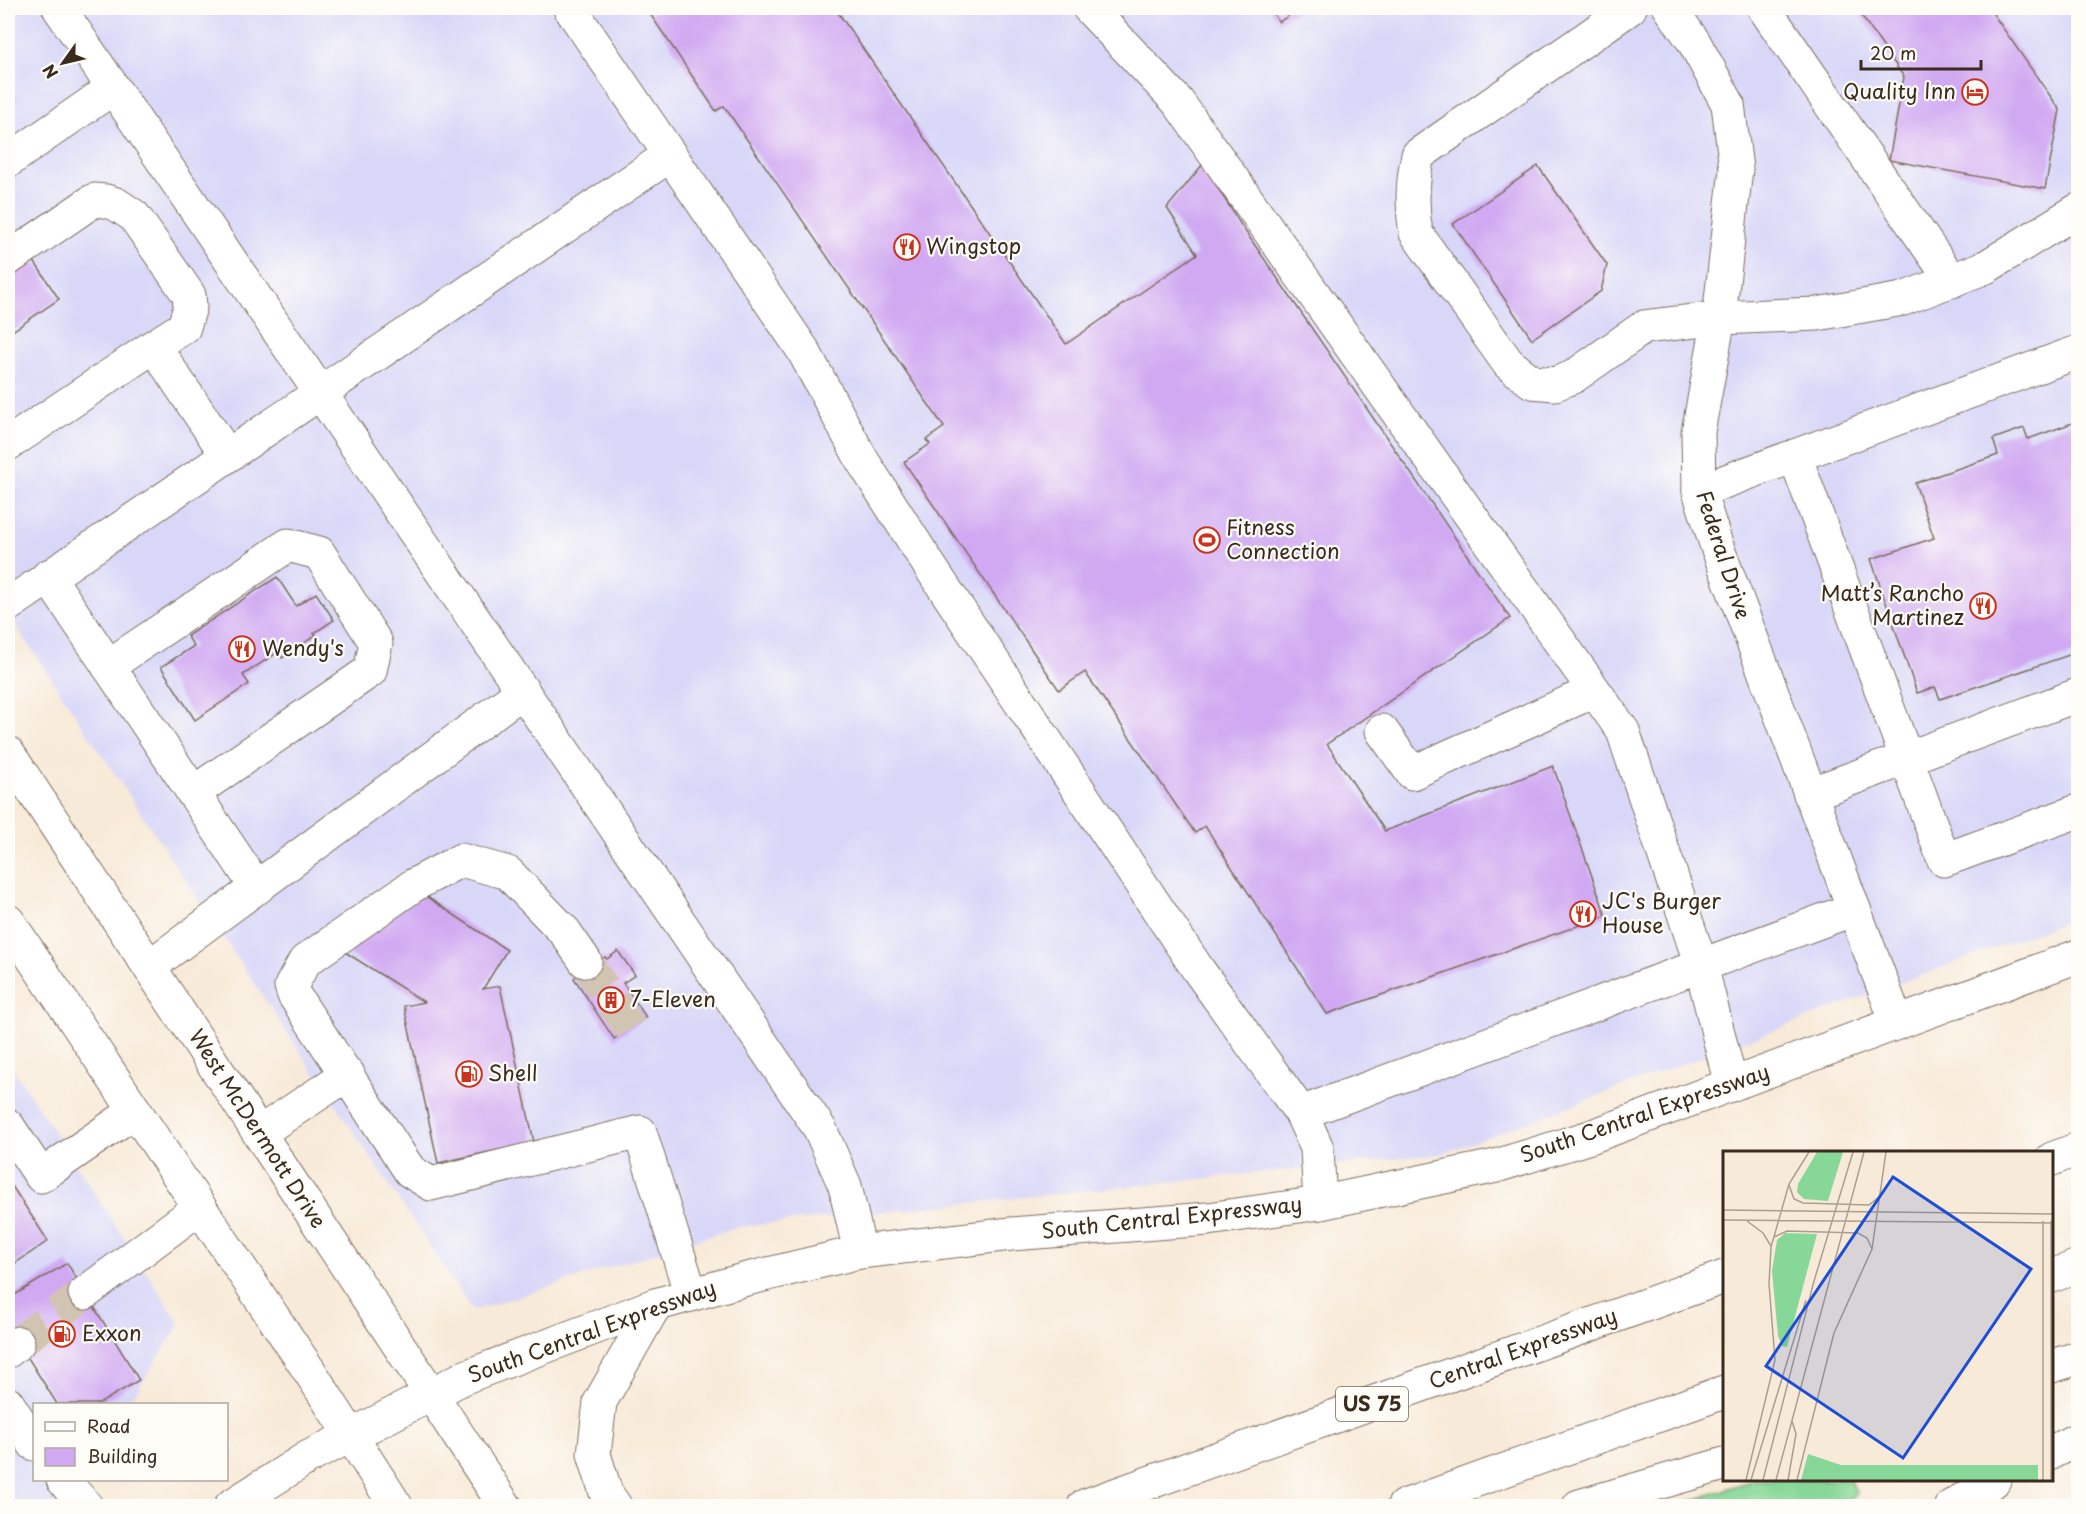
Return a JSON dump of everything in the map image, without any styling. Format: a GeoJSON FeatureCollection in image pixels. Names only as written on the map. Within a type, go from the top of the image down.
{"type":"FeatureCollection","features":[{"type":"Feature","properties":{"kind":"main road"},"geometry":{"type":"LineString","coordinates":[[59,8],[820,1129],[845,1186],[860,1252]]}},
{"type":"Feature","properties":{"kind":"main road"},"geometry":{"type":"LineString","coordinates":[[570,8],[803,350],[862,460],[929,565],[1197,968],[1301,1113],[1317,1148],[1320,1203]]}},
{"type":"Feature","properties":{"kind":"main road"},"geometry":{"type":"LineString","coordinates":[[1089,8],[1178,102],[1623,731],[1701,965],[1731,1085]]}},
{"type":"Feature","properties":{"kind":"main road"},"geometry":{"type":"LineString","coordinates":[[1630,8],[1418,155],[1413,178],[1412,207],[1416,233],[1508,363],[1532,382],[1555,384],[1573,377],[1644,327],[1719,318],[1817,314],[1903,299],[1986,267],[2079,210]]}},
{"type":"Feature","properties":{"kind":"main road","name":"Federal Drive"},"geometry":{"type":"LineString","coordinates":[[1670,8],[1694,42],[1728,104],[1736,169],[1719,318],[1698,432],[1699,491],[1716,544],[1897,1023]]}},
{"type":"Feature","properties":{"kind":"main road"},"geometry":{"type":"LineString","coordinates":[[1764,8],[1952,280]]}},
{"type":"Feature","properties":{"kind":"main road"},"geometry":{"type":"LineString","coordinates":[[8,161],[113,88]]}},
{"type":"Feature","properties":{"kind":"main road"},"geometry":{"type":"LineString","coordinates":[[8,604],[670,155]]}},
{"type":"Feature","properties":{"kind":"main road"},"geometry":{"type":"LineString","coordinates":[[8,259],[94,200],[106,201],[116,204],[134,216],[189,295],[190,307],[184,327],[8,444]]}},
{"type":"Feature","properties":{"kind":"main road"},"geometry":{"type":"LineString","coordinates":[[154,346],[227,456]]}},
{"type":"Feature","properties":{"kind":"main road"},"geometry":{"type":"LineString","coordinates":[[1699,491],[2079,352]]}},
{"type":"Feature","properties":{"kind":"main road"},"geometry":{"type":"LineString","coordinates":[[1795,456],[1944,860],[2079,811]]}},
{"type":"Feature","properties":{"kind":"main road"},"geometry":{"type":"LineString","coordinates":[[108,666],[288,545],[319,553],[376,643],[370,671],[193,794]]}},
{"type":"Feature","properties":{"kind":"main road"},"geometry":{"type":"LineString","coordinates":[[48,576],[257,888]]}},
{"type":"Feature","properties":{"kind":"main road"},"geometry":{"type":"LineString","coordinates":[[150,966],[523,691]]}},
{"type":"Feature","properties":{"kind":"main road"},"geometry":{"type":"LineString","coordinates":[[1382,731],[1413,774],[1594,691]]}},
{"type":"Feature","properties":{"kind":"main road"},"geometry":{"type":"LineString","coordinates":[[1810,794],[2079,695]]}},
{"type":"Feature","properties":{"kind":"main road","name":"West McDermott Drive"},"geometry":{"type":"LineString","coordinates":[[8,753],[505,1506]]}},
{"type":"Feature","properties":{"kind":"main road"},"geometry":{"type":"LineString","coordinates":[[585,961],[566,932],[508,873],[461,860],[414,885],[305,961],[291,986],[294,995],[410,1171],[431,1184],[640,1132],[691,1295]]}},
{"type":"Feature","properties":{"kind":"main road"},"geometry":{"type":"LineString","coordinates":[[1301,1113],[1854,909]]}},
{"type":"Feature","properties":{"kind":"main road"},"geometry":{"type":"LineString","coordinates":[[8,921],[396,1506]]}},
{"type":"Feature","properties":{"kind":"main road","name":"South Central Expressway"},"geometry":{"type":"LineString","coordinates":[[231,1506],[307,1458],[430,1394],[501,1362],[656,1305],[860,1252],[1011,1234],[1208,1219],[1320,1203],[1496,1166],[1590,1137],[2079,956]]}},
{"type":"Feature","properties":{"kind":"main road"},"geometry":{"type":"LineString","coordinates":[[259,1133],[348,1074]]}},
{"type":"Feature","properties":{"kind":"main road"},"geometry":{"type":"LineString","coordinates":[[8,1126],[41,1176],[135,1111]]}},
{"type":"Feature","properties":{"kind":"main road"},"geometry":{"type":"LineString","coordinates":[[2053,1159],[2079,1149]]}},
{"type":"Feature","properties":{"kind":"main road"},"geometry":{"type":"LineString","coordinates":[[85,1293],[200,1208]]}},
{"type":"Feature","properties":{"kind":"main road"},"geometry":{"type":"LineString","coordinates":[[2053,1276],[2079,1266]]}},
{"type":"Feature","properties":{"kind":"main road","name":"Central Expressway"},"geometry":{"type":"LineString","coordinates":[[1084,1506],[1723,1278]]}},
{"type":"Feature","properties":{"kind":"main road"},"geometry":{"type":"LineString","coordinates":[[615,1506],[606,1493],[594,1454],[600,1402],[656,1305]]}},
{"type":"Feature","properties":{"kind":"main road"},"geometry":{"type":"LineString","coordinates":[[2053,1366],[2079,1358]]}},
{"type":"Feature","properties":{"kind":"main road"},"geometry":{"type":"LineString","coordinates":[[1404,1506],[1723,1393]]}},
{"type":"Feature","properties":{"kind":"main road"},"geometry":{"type":"LineString","coordinates":[[8,1404],[33,1442]]}},
{"type":"Feature","properties":{"kind":"main road"},"geometry":{"type":"LineString","coordinates":[[2053,1452],[2079,1439]]}},
{"type":"Feature","properties":{"kind":"main road"},"geometry":{"type":"LineString","coordinates":[[1579,1506],[1723,1465]]}},
{"type":"Feature","properties":{"kind":"main road"},"geometry":{"type":"LineString","coordinates":[[65,1481],[86,1506]]}},
{"type":"Feature","properties":{"kind":"main road"},"geometry":{"type":"LineString","coordinates":[[1952,1506],[1992,1481]]}},
{"type":"Feature","properties":{"kind":"shaded area"},"geometry":{"type":"Polygon","coordinates":[[[8,8],[2078,8],[2078,917],[1442,1154],[737,1227],[473,1311],[8,614],[8,8]]]}},
{"type":"Feature","properties":{"kind":"shaded area"},"geometry":{"type":"Polygon","coordinates":[[[8,1061],[180,1324],[129,1403],[33,1403],[33,1481],[79,1481],[63,1506],[8,1506],[8,1061]]]}},
{"type":"Feature","properties":{"kind":"green space"},"geometry":{"type":"Polygon","coordinates":[[[1750,1481],[1850,1481],[1857,1494],[1840,1506],[1676,1506],[1750,1481]]]}},
{"type":"Feature","properties":{"kind":"building"},"geometry":{"type":"Polygon","coordinates":[[[660,8],[835,8],[1066,344],[1197,254],[1167,208],[1203,164],[1241,225],[1510,618],[1327,744],[1385,831],[1553,766],[1606,916],[1327,1014],[1205,826],[1195,833],[1085,672],[1059,690],[904,462],[930,444],[926,440],[944,427],[724,106],[716,111],[650,14],[660,8]]]}},
{"type":"Feature","properties":{"kind":"building"},"geometry":{"type":"Polygon","coordinates":[[[1269,8],[1300,8],[1279,22],[1269,8]]]}},
{"type":"Feature","properties":{"kind":"building","name":"Quality Inn"},"geometry":{"type":"Polygon","coordinates":[[[1856,8],[1989,8],[2060,110],[2045,189],[1889,160],[1904,77],[1856,8]]]}},
{"type":"Feature","properties":{"kind":"building"},"geometry":{"type":"Polygon","coordinates":[[[1538,166],[1607,265],[1601,291],[1532,339],[1453,224],[1538,166]]]}},
{"type":"Feature","properties":{"kind":"building"},"geometry":{"type":"Polygon","coordinates":[[[26,249],[59,299],[8,334],[8,266],[26,249]]]}},
{"type":"Feature","properties":{"kind":"building","name":"Matt’s Rancho Martinez"},"geometry":{"type":"Polygon","coordinates":[[[2078,421],[2078,652],[1940,699],[1935,687],[1917,693],[1871,559],[1934,538],[1915,483],[1998,455],[1993,439],[2024,428],[2028,439],[2078,421]]]}},
{"type":"Feature","properties":{"kind":"building","name":"Wendy's"},"geometry":{"type":"Polygon","coordinates":[[[277,577],[296,606],[316,593],[334,620],[282,658],[278,652],[243,675],[249,684],[195,720],[161,667],[194,646],[187,636],[277,577]]]}},
{"type":"Feature","properties":{"kind":"building","name":"Shell"},"geometry":{"type":"Polygon","coordinates":[[[418,891],[507,950],[483,989],[500,986],[534,1142],[438,1163],[404,1006],[424,1002],[337,947],[418,891]]]}},
{"type":"Feature","properties":{"kind":"building","name":"7-Eleven"},"geometry":{"type":"Polygon","coordinates":[[[618,951],[635,975],[623,983],[646,1017],[614,1039],[574,978],[618,951]]]}},
{"type":"Feature","properties":{"kind":"building"},"geometry":{"type":"Polygon","coordinates":[[[8,1180],[48,1241],[8,1268],[8,1180]]]}},
{"type":"Feature","properties":{"kind":"building","name":"Exxon"},"geometry":{"type":"Polygon","coordinates":[[[67,1263],[139,1380],[101,1403],[56,1403],[8,1326],[8,1299],[67,1263]]]}},
{"type":"Feature","properties":{"kind":"tunnel"},"geometry":{"type":"LineString","coordinates":[[585,961],[636,1036]]}},
{"type":"Feature","properties":{"kind":"tunnel"},"geometry":{"type":"LineString","coordinates":[[18,1343],[85,1293]]}},
{"type":"Feature","properties":{"kind":"place","name":"Quality Inn"},"geometry":{"type":"Point","coordinates":[1975,92]}},
{"type":"Feature","properties":{"kind":"place","name":"Wingstop"},"geometry":{"type":"Point","coordinates":[907,247]}},
{"type":"Feature","properties":{"kind":"place","name":"Fitness Connection"},"geometry":{"type":"Point","coordinates":[1207,540]}},
{"type":"Feature","properties":{"kind":"place","name":"Matt’s Rancho Martinez"},"geometry":{"type":"Point","coordinates":[1983,606]}},
{"type":"Feature","properties":{"kind":"place","name":"Wendy's"},"geometry":{"type":"Point","coordinates":[242,649]}},
{"type":"Feature","properties":{"kind":"place","name":"JC's Burger House"},"geometry":{"type":"Point","coordinates":[1583,914]}},
{"type":"Feature","properties":{"kind":"place","name":"7-Eleven"},"geometry":{"type":"Point","coordinates":[611,1000]}},
{"type":"Feature","properties":{"kind":"place","name":"Shell"},"geometry":{"type":"Point","coordinates":[469,1074]}},
{"type":"Feature","properties":{"kind":"place","name":"Exxon"},"geometry":{"type":"Point","coordinates":[62,1334]}}]}
